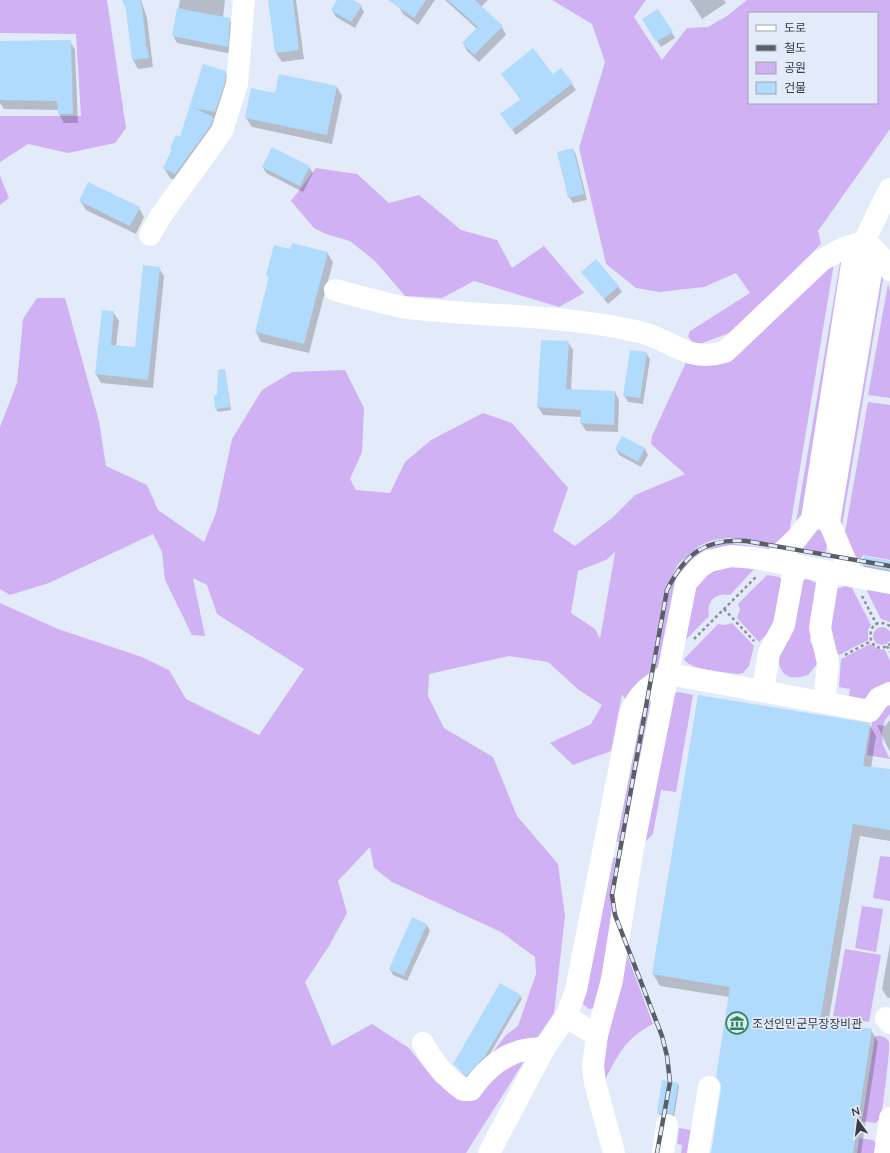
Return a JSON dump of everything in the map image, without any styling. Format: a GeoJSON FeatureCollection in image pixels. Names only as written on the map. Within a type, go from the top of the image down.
{"type":"FeatureCollection","features":[{"type":"Feature","properties":{"kind":"street"},"geometry":{"type":"LineString","coordinates":[[150,235],[160,217],[222,130],[237,84],[244,0]]}},
{"type":"Feature","properties":{"kind":"street"},"geometry":{"type":"LineString","coordinates":[[852,576],[820,521],[852,264],[866,241],[878,210],[890,189]]}},
{"type":"Feature","properties":{"kind":"street"},"geometry":{"type":"LineString","coordinates":[[866,241],[887,263],[890,270]]}},
{"type":"Feature","properties":{"kind":"street"},"geometry":{"type":"LineString","coordinates":[[335,290],[406,307],[602,324],[642,332],[685,352],[713,355],[725,352],[731,347],[822,260],[844,248],[866,241]]}},
{"type":"Feature","properties":{"kind":"street"},"geometry":{"type":"LineString","coordinates":[[773,561],[797,538],[820,521]]}},
{"type":"Feature","properties":{"kind":"street"},"geometry":{"type":"LineString","coordinates":[[614,1153],[595,1083],[593,1066],[598,1035],[612,980],[632,853],[669,674],[682,595],[690,576],[700,567],[719,558],[731,556],[773,561],[890,583]]}},
{"type":"Feature","properties":{"kind":"street"},"geometry":{"type":"LineString","coordinates":[[763,691],[769,653],[784,625],[795,565]]}},
{"type":"Feature","properties":{"kind":"street"},"geometry":{"type":"LineString","coordinates":[[824,701],[828,663],[820,628],[829,572]]}},
{"type":"Feature","properties":{"kind":"street"},"geometry":{"type":"LineString","coordinates":[[489,1153],[545,1048],[566,1016],[576,990],[630,715],[634,703],[650,685],[669,674],[824,701],[870,711],[879,698],[890,694]]}},
{"type":"Feature","properties":{"kind":"street"},"geometry":{"type":"LineString","coordinates":[[605,848],[632,853]]}},
{"type":"Feature","properties":{"kind":"street"},"geometry":{"type":"LineString","coordinates":[[566,1016],[598,1035]]}},
{"type":"Feature","properties":{"kind":"street"},"geometry":{"type":"LineString","coordinates":[[423,1043],[432,1060],[447,1078],[463,1090],[471,1090],[478,1079],[501,1060],[517,1052],[545,1048]]}},
{"type":"Feature","properties":{"kind":"street"},"geometry":{"type":"LineString","coordinates":[[698,1153],[709,1087]]}},
{"type":"Feature","properties":{"kind":"street"},"geometry":{"type":"LineString","coordinates":[[885,1153],[890,1118]]}},
{"type":"Feature","properties":{"kind":"street"},"geometry":{"type":"LineString","coordinates":[[663,1153],[667,1125]]}},
{"type":"Feature","properties":{"kind":"path"},"geometry":{"type":"LineString","coordinates":[[692,641],[773,561]]}},
{"type":"Feature","properties":{"kind":"path"},"geometry":{"type":"LineString","coordinates":[[852,576],[877,625]]}},
{"type":"Feature","properties":{"kind":"path"},"geometry":{"type":"LineString","coordinates":[[724,609],[756,644],[769,653]]}},
{"type":"Feature","properties":{"kind":"path"},"geometry":{"type":"LineString","coordinates":[[890,626],[881,623],[870,632],[871,641],[878,647],[889,646],[890,652]]}},
{"type":"Feature","properties":{"kind":"path"},"geometry":{"type":"LineString","coordinates":[[828,663],[871,641]]}},
{"type":"Feature","properties":{"kind":"green space"},"geometry":{"type":"Polygon","coordinates":[[[0,0],[107,0],[126,128],[115,143],[68,153],[28,144],[0,162],[0,116],[81,116],[76,34],[0,33],[0,0]]]}},
{"type":"Feature","properties":{"kind":"green space"},"geometry":{"type":"Polygon","coordinates":[[[552,0],[646,0],[634,17],[662,60],[687,28],[708,27],[727,16],[747,0],[890,0],[890,129],[818,231],[821,244],[732,332],[694,346],[688,336],[690,331],[750,293],[736,273],[704,287],[659,292],[636,288],[606,264],[579,148],[605,62],[592,24],[552,0]]]}},
{"type":"Feature","properties":{"kind":"green space"},"geometry":{"type":"Polygon","coordinates":[[[316,168],[357,174],[389,203],[419,195],[461,230],[497,240],[512,268],[544,246],[584,293],[559,307],[474,281],[442,298],[405,296],[375,261],[350,241],[326,234],[314,228],[291,201],[316,168]]]}},
{"type":"Feature","properties":{"kind":"green space"},"geometry":{"type":"Polygon","coordinates":[[[0,176],[9,198],[0,205],[0,176]]]}},
{"type":"Feature","properties":{"kind":"green space"},"geometry":{"type":"Polygon","coordinates":[[[835,257],[789,534],[779,545],[729,538],[713,540],[699,546],[678,564],[665,590],[649,675],[627,702],[622,694],[611,751],[573,765],[550,743],[591,724],[602,705],[579,690],[548,662],[509,656],[429,674],[428,696],[444,728],[493,757],[517,816],[558,864],[565,916],[554,1013],[537,1038],[485,1062],[506,1035],[518,1026],[536,974],[535,957],[501,932],[392,882],[374,868],[370,847],[338,881],[347,913],[329,946],[305,982],[332,1046],[372,1024],[409,1048],[436,1082],[457,1094],[525,1060],[466,1153],[0,1153],[0,603],[58,629],[142,657],[169,670],[186,699],[259,735],[304,669],[217,614],[207,585],[193,578],[205,636],[192,635],[165,580],[162,552],[153,534],[49,583],[10,595],[0,589],[0,427],[17,383],[23,319],[37,298],[65,298],[99,421],[106,466],[147,485],[158,510],[204,542],[216,513],[232,439],[262,390],[292,372],[345,370],[364,408],[362,452],[350,479],[356,490],[390,493],[405,462],[431,440],[483,413],[512,423],[568,488],[553,531],[575,546],[612,518],[635,495],[685,474],[651,444],[652,436],[688,358],[703,361],[835,257]],[[615,552],[606,560],[578,571],[571,613],[595,629],[600,639],[615,552]]]}},
{"type":"Feature","properties":{"kind":"green space"},"geometry":{"type":"Polygon","coordinates":[[[841,257],[844,259],[802,518],[795,528],[841,257]]]}},
{"type":"Feature","properties":{"kind":"green space"},"geometry":{"type":"Polygon","coordinates":[[[878,272],[884,273],[840,538],[836,530],[878,272]]]}},
{"type":"Feature","properties":{"kind":"green space"},"geometry":{"type":"Polygon","coordinates":[[[888,284],[890,292],[890,398],[868,395],[888,284]]]}},
{"type":"Feature","properties":{"kind":"green space"},"geometry":{"type":"Polygon","coordinates":[[[868,402],[890,405],[890,560],[863,555],[861,558],[851,557],[843,544],[868,402]]]}},
{"type":"Feature","properties":{"kind":"green space"},"geometry":{"type":"Polygon","coordinates":[[[815,529],[823,531],[827,545],[825,554],[803,549],[805,541],[815,529]]]}},
{"type":"Feature","properties":{"kind":"green space"},"geometry":{"type":"Polygon","coordinates":[[[729,543],[775,549],[706,556],[663,659],[654,673],[664,610],[669,592],[678,575],[690,560],[706,550],[729,543]]]}},
{"type":"Feature","properties":{"kind":"green space"},"geometry":{"type":"Polygon","coordinates":[[[720,564],[754,569],[730,595],[720,595],[713,599],[709,606],[709,616],[678,648],[692,585],[720,564]]]}},
{"type":"Feature","properties":{"kind":"green space"},"geometry":{"type":"Polygon","coordinates":[[[767,575],[779,577],[782,580],[784,589],[771,630],[759,642],[737,618],[740,610],[738,604],[767,575]]]}},
{"type":"Feature","properties":{"kind":"green space"},"geometry":{"type":"Polygon","coordinates":[[[807,579],[816,583],[818,590],[810,641],[818,656],[817,664],[808,675],[794,677],[788,676],[781,669],[777,650],[790,638],[798,587],[807,579]]]}},
{"type":"Feature","properties":{"kind":"green space"},"geometry":{"type":"Polygon","coordinates":[[[846,586],[852,588],[871,625],[868,630],[868,640],[839,655],[830,639],[827,628],[836,589],[846,586]]]}},
{"type":"Feature","properties":{"kind":"green space"},"geometry":{"type":"Polygon","coordinates":[[[868,587],[890,588],[890,622],[881,619],[867,591],[868,587]]]}},
{"type":"Feature","properties":{"kind":"green space"},"geometry":{"type":"Polygon","coordinates":[[[732,623],[754,646],[749,666],[743,673],[737,674],[716,671],[700,668],[687,663],[684,659],[718,624],[724,625],[732,623]]]}},
{"type":"Feature","properties":{"kind":"green space"},"geometry":{"type":"Polygon","coordinates":[[[882,627],[888,630],[891,636],[888,642],[882,645],[876,642],[873,636],[876,630],[882,627]]]}},
{"type":"Feature","properties":{"kind":"green space"},"geometry":{"type":"Polygon","coordinates":[[[870,644],[878,649],[885,650],[890,661],[890,690],[877,696],[848,703],[850,689],[839,687],[841,659],[870,644]]]}},
{"type":"Feature","properties":{"kind":"green space"},"geometry":{"type":"Polygon","coordinates":[[[654,692],[627,843],[623,843],[650,694],[654,692]]]}},
{"type":"Feature","properties":{"kind":"green space"},"geometry":{"type":"Polygon","coordinates":[[[679,692],[693,695],[676,792],[661,790],[653,834],[643,844],[672,694],[679,692]]]}},
{"type":"Feature","properties":{"kind":"green space"},"geometry":{"type":"Polygon","coordinates":[[[645,699],[619,842],[610,841],[645,699]]]}},
{"type":"Feature","properties":{"kind":"green space"},"geometry":{"type":"Polygon","coordinates":[[[890,699],[890,714],[885,720],[882,732],[883,745],[890,759],[867,755],[872,722],[877,711],[890,699]]]}},
{"type":"Feature","properties":{"kind":"green space"},"geometry":{"type":"Polygon","coordinates":[[[608,856],[616,858],[611,895],[615,918],[594,1008],[589,1009],[582,1003],[608,856]]]}},
{"type":"Feature","properties":{"kind":"green space"},"geometry":{"type":"Polygon","coordinates":[[[880,856],[890,857],[890,901],[873,898],[880,856]]]}},
{"type":"Feature","properties":{"kind":"green space"},"geometry":{"type":"Polygon","coordinates":[[[862,906],[883,909],[876,952],[855,948],[862,906]]]}},
{"type":"Feature","properties":{"kind":"green space"},"geometry":{"type":"Polygon","coordinates":[[[623,944],[653,1024],[643,1029],[623,1048],[604,1082],[600,1075],[623,944]]]}},
{"type":"Feature","properties":{"kind":"green space"},"geometry":{"type":"Polygon","coordinates":[[[845,949],[881,955],[869,1022],[833,1016],[845,949]]]}},
{"type":"Feature","properties":{"kind":"green space"},"geometry":{"type":"Polygon","coordinates":[[[875,1036],[885,1037],[889,1042],[889,1048],[881,1119],[875,1123],[862,1121],[875,1036]]]}},
{"type":"Feature","properties":{"kind":"green space"},"geometry":{"type":"Polygon","coordinates":[[[679,1128],[698,1131],[694,1153],[681,1153],[682,1145],[677,1144],[679,1128]]]}},
{"type":"Feature","properties":{"kind":"green space"},"geometry":{"type":"Polygon","coordinates":[[[859,1138],[873,1140],[876,1143],[875,1153],[857,1153],[859,1138]]]}},
{"type":"Feature","properties":{"kind":"building"},"geometry":{"type":"Polygon","coordinates":[[[122,0],[140,0],[146,41],[145,46],[147,47],[149,58],[132,60],[126,9],[122,0]]]}},
{"type":"Feature","properties":{"kind":"building"},"geometry":{"type":"Polygon","coordinates":[[[268,0],[293,0],[299,50],[275,53],[268,0]]]}},
{"type":"Feature","properties":{"kind":"building"},"geometry":{"type":"Polygon","coordinates":[[[337,0],[353,0],[362,5],[351,22],[331,10],[337,0]]]}},
{"type":"Feature","properties":{"kind":"building"},"geometry":{"type":"Polygon","coordinates":[[[388,0],[426,0],[414,18],[388,0]]]}},
{"type":"Feature","properties":{"kind":"building"},"geometry":{"type":"Polygon","coordinates":[[[448,0],[475,0],[503,26],[474,55],[462,43],[478,27],[448,0]]]}},
{"type":"Feature","properties":{"kind":"building"},"geometry":{"type":"Polygon","coordinates":[[[177,8],[230,18],[228,47],[172,36],[177,8]]]}},
{"type":"Feature","properties":{"kind":"building"},"geometry":{"type":"Polygon","coordinates":[[[658,9],[673,32],[656,42],[642,19],[658,9]]]}},
{"type":"Feature","properties":{"kind":"building"},"geometry":{"type":"Polygon","coordinates":[[[71,40],[73,114],[58,114],[57,101],[0,100],[0,41],[71,40]]]}},
{"type":"Feature","properties":{"kind":"building"},"geometry":{"type":"Polygon","coordinates":[[[533,48],[553,74],[561,68],[573,83],[512,130],[500,114],[521,99],[501,74],[533,48]]]}},
{"type":"Feature","properties":{"kind":"building"},"geometry":{"type":"Polygon","coordinates":[[[203,64],[226,71],[225,82],[215,112],[194,108],[213,117],[211,125],[175,174],[163,168],[172,149],[170,148],[176,135],[180,137],[203,64]]]}},
{"type":"Feature","properties":{"kind":"building"},"geometry":{"type":"Polygon","coordinates":[[[279,74],[337,86],[327,135],[245,118],[251,88],[275,93],[279,74]]]}},
{"type":"Feature","properties":{"kind":"building"},"geometry":{"type":"Polygon","coordinates":[[[272,147],[310,166],[300,186],[262,167],[272,147]]]}},
{"type":"Feature","properties":{"kind":"building"},"geometry":{"type":"Polygon","coordinates":[[[573,148],[584,194],[568,198],[557,152],[573,148]]]}},
{"type":"Feature","properties":{"kind":"building"},"geometry":{"type":"Polygon","coordinates":[[[88,182],[140,207],[130,226],[79,201],[88,182]]]}},
{"type":"Feature","properties":{"kind":"building"},"geometry":{"type":"Polygon","coordinates":[[[292,243],[328,252],[304,344],[255,332],[269,276],[266,275],[274,245],[290,249],[292,243]]]}},
{"type":"Feature","properties":{"kind":"building"},"geometry":{"type":"Polygon","coordinates":[[[596,259],[619,286],[604,299],[581,272],[596,259]]]}},
{"type":"Feature","properties":{"kind":"building"},"geometry":{"type":"Polygon","coordinates":[[[143,265],[160,267],[148,380],[95,374],[102,310],[114,311],[111,345],[135,347],[143,265]]]}},
{"type":"Feature","properties":{"kind":"building"},"geometry":{"type":"Polygon","coordinates":[[[541,340],[569,341],[566,389],[615,391],[614,425],[580,423],[581,410],[537,407],[541,340]]]}},
{"type":"Feature","properties":{"kind":"building"},"geometry":{"type":"Polygon","coordinates":[[[630,350],[647,352],[640,398],[623,396],[630,350]]]}},
{"type":"Feature","properties":{"kind":"building"},"geometry":{"type":"Polygon","coordinates":[[[225,369],[230,407],[215,409],[214,395],[217,395],[218,370],[225,369]]]}},
{"type":"Feature","properties":{"kind":"building"},"geometry":{"type":"Polygon","coordinates":[[[622,436],[645,448],[638,462],[615,449],[622,436]]]}},
{"type":"Feature","properties":{"kind":"building"},"geometry":{"type":"Polygon","coordinates":[[[864,556],[890,561],[890,570],[862,565],[864,556]]]}},
{"type":"Feature","properties":{"kind":"building","name":"조선인민군무장장비관"},"geometry":{"type":"Polygon","coordinates":[[[698,695],[870,723],[863,766],[890,769],[890,830],[853,824],[820,1021],[872,1029],[853,1153],[711,1153],[721,1089],[721,1082],[716,1077],[730,987],[652,974],[698,695]]]}},
{"type":"Feature","properties":{"kind":"building"},"geometry":{"type":"Polygon","coordinates":[[[412,917],[427,924],[404,976],[389,969],[412,917]]]}},
{"type":"Feature","properties":{"kind":"building"},"geometry":{"type":"Polygon","coordinates":[[[500,983],[521,995],[485,1056],[466,1076],[453,1064],[500,983]]]}},
{"type":"Feature","properties":{"kind":"building"},"geometry":{"type":"Polygon","coordinates":[[[662,1080],[678,1083],[673,1114],[657,1113],[662,1080]]]}},
{"type":"Feature","properties":{"kind":"railway"},"geometry":{"type":"LineString","coordinates":[[657,1153],[670,1082],[667,1056],[662,1036],[615,915],[612,895],[667,590],[674,577],[689,558],[698,551],[719,542],[746,541],[890,566]]}},
{"type":"Feature","properties":{"kind":"place","name":"조선인민군무장장비관"},"geometry":{"type":"Point","coordinates":[737,1023]}}]}
